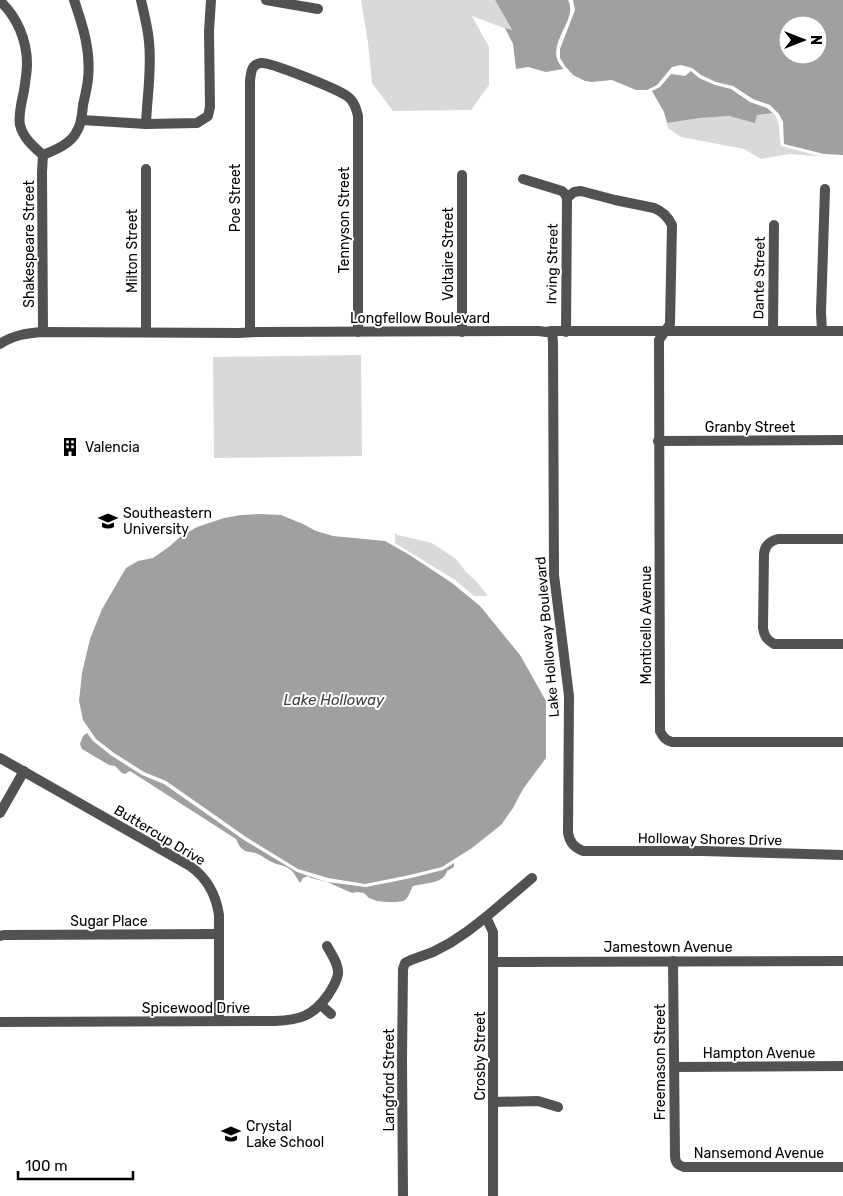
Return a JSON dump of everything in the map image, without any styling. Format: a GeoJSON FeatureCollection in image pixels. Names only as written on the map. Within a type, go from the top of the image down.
{"type":"FeatureCollection","features":[{"type":"Feature","properties":{"kind":"street"},"geometry":{"type":"LineString","coordinates":[[0,1],[18,25],[26,50],[27,73],[22,98],[20,125],[27,141],[43,155],[63,146],[71,139],[77,132],[82,120],[88,78],[87,46],[83,25],[74,0]]}},
{"type":"Feature","properties":{"kind":"street"},"geometry":{"type":"LineString","coordinates":[[141,0],[146,19],[150,66],[146,124]]}},
{"type":"Feature","properties":{"kind":"street"},"geometry":{"type":"LineString","coordinates":[[82,120],[146,124],[197,123],[208,116],[210,107],[209,31],[211,0]]}},
{"type":"Feature","properties":{"kind":"street"},"geometry":{"type":"LineString","coordinates":[[266,0],[318,9]]}},
{"type":"Feature","properties":{"kind":"street","name":"Tennyson Street"},"geometry":{"type":"LineString","coordinates":[[256,65],[266,64],[326,86],[347,96],[356,108],[358,116],[358,332]]}},
{"type":"Feature","properties":{"kind":"street","name":"Poe Street"},"geometry":{"type":"LineString","coordinates":[[250,332],[250,81],[251,70],[256,65]]}},
{"type":"Feature","properties":{"kind":"street","name":"Shakespeare Street"},"geometry":{"type":"LineString","coordinates":[[43,155],[43,332]]}},
{"type":"Feature","properties":{"kind":"street","name":"Milton Street"},"geometry":{"type":"LineString","coordinates":[[146,169],[146,332]]}},
{"type":"Feature","properties":{"kind":"street","name":"Voltaire Street"},"geometry":{"type":"LineString","coordinates":[[462,175],[462,332]]}},
{"type":"Feature","properties":{"kind":"street"},"geometry":{"type":"LineString","coordinates":[[523,179],[562,191],[567,198]]}},
{"type":"Feature","properties":{"kind":"street"},"geometry":{"type":"LineString","coordinates":[[822,331],[825,189]]}},
{"type":"Feature","properties":{"kind":"street","name":"Monticello Avenue"},"geometry":{"type":"LineString","coordinates":[[567,198],[574,192],[581,191],[654,208],[669,219],[672,225],[670,324],[659,340],[660,731],[662,736],[672,742],[843,742]]}},
{"type":"Feature","properties":{"kind":"street","name":"Irving Street"},"geometry":{"type":"LineString","coordinates":[[566,332],[567,198]]}},
{"type":"Feature","properties":{"kind":"street","name":"Dante Street"},"geometry":{"type":"LineString","coordinates":[[773,331],[774,225]]}},
{"type":"Feature","properties":{"kind":"street","name":"Lake Holloway Boulevard"},"geometry":{"type":"LineString","coordinates":[[552,331],[554,575],[569,696],[568,833],[570,841],[576,848]]}},
{"type":"Feature","properties":{"kind":"street","name":"Longfellow Boulevard"},"geometry":{"type":"LineString","coordinates":[[0,344],[10,338],[24,334],[43,332],[843,331]]}},
{"type":"Feature","properties":{"kind":"street","name":"Granby Street"},"geometry":{"type":"LineString","coordinates":[[658,441],[843,440]]}},
{"type":"Feature","properties":{"kind":"street"},"geometry":{"type":"LineString","coordinates":[[843,539],[778,539],[772,540],[767,545],[764,554],[763,628],[768,641],[774,644],[843,644]]}},
{"type":"Feature","properties":{"kind":"street","name":"Buttercup Drive"},"geometry":{"type":"LineString","coordinates":[[0,758],[190,866],[206,880],[218,904],[219,1021]]}},
{"type":"Feature","properties":{"kind":"street"},"geometry":{"type":"LineString","coordinates":[[0,813],[24,771]]}},
{"type":"Feature","properties":{"kind":"street","name":"Holloway Shores Drive"},"geometry":{"type":"LineString","coordinates":[[576,848],[595,852],[702,851],[843,855]]}},
{"type":"Feature","properties":{"kind":"street"},"geometry":{"type":"LineString","coordinates":[[486,917],[532,878]]}},
{"type":"Feature","properties":{"kind":"street","name":"Crosby Street"},"geometry":{"type":"LineString","coordinates":[[486,917],[493,932],[493,1196]]}},
{"type":"Feature","properties":{"kind":"street","name":"Langford Street"},"geometry":{"type":"LineString","coordinates":[[403,1196],[403,969],[405,964],[411,960],[450,943],[486,917]]}},
{"type":"Feature","properties":{"kind":"street","name":"Sugar Place"},"geometry":{"type":"LineString","coordinates":[[0,936],[219,934]]}},
{"type":"Feature","properties":{"kind":"street","name":"Spicewood Drive"},"geometry":{"type":"LineString","coordinates":[[0,1022],[290,1021],[310,1014],[321,1005],[331,990],[338,974],[337,964],[327,946]]}},
{"type":"Feature","properties":{"kind":"street","name":"Jamestown Avenue"},"geometry":{"type":"LineString","coordinates":[[493,962],[843,960]]}},
{"type":"Feature","properties":{"kind":"street","name":"Freemason Street"},"geometry":{"type":"LineString","coordinates":[[673,961],[675,1160],[677,1163]]}},
{"type":"Feature","properties":{"kind":"street"},"geometry":{"type":"LineString","coordinates":[[321,1005],[331,1014]]}},
{"type":"Feature","properties":{"kind":"street","name":"Hampton Avenue"},"geometry":{"type":"LineString","coordinates":[[675,1067],[843,1066]]}},
{"type":"Feature","properties":{"kind":"street"},"geometry":{"type":"LineString","coordinates":[[493,1102],[538,1101],[558,1107]]}},
{"type":"Feature","properties":{"kind":"street","name":"Nansemond Avenue"},"geometry":{"type":"LineString","coordinates":[[677,1163],[679,1166],[684,1167],[843,1167]]}},
{"type":"Feature","properties":{"kind":"shaded area"},"geometry":{"type":"Polygon","coordinates":[[[361,0],[495,0],[512,31],[472,16],[489,47],[489,85],[471,110],[393,111],[372,83],[361,0]]]}},
{"type":"Feature","properties":{"kind":"shaded area"},"geometry":{"type":"Polygon","coordinates":[[[773,113],[779,124],[781,146],[820,156],[789,154],[761,159],[744,149],[681,137],[668,128],[667,123],[729,116],[755,122],[757,115],[773,113]]]}},
{"type":"Feature","properties":{"kind":"shaded area"},"geometry":{"type":"Polygon","coordinates":[[[361,355],[362,456],[214,458],[213,357],[361,355]]]}},
{"type":"Feature","properties":{"kind":"shaded area"},"geometry":{"type":"Polygon","coordinates":[[[395,533],[432,543],[456,559],[488,596],[474,596],[455,580],[395,543],[395,533]]]}},
{"type":"Feature","properties":{"kind":"water"},"geometry":{"type":"Polygon","coordinates":[[[495,0],[568,0],[570,14],[556,51],[557,59],[563,69],[546,72],[528,67],[516,69],[513,44],[505,28],[512,30],[495,0]]]}},
{"type":"Feature","properties":{"kind":"water"},"geometry":{"type":"Polygon","coordinates":[[[573,0],[843,0],[843,155],[824,154],[784,144],[783,122],[779,114],[770,105],[753,99],[733,86],[716,82],[701,75],[692,68],[681,65],[672,67],[657,85],[647,90],[636,90],[612,80],[592,82],[573,75],[560,58],[560,49],[575,10],[573,0]]]}},
{"type":"Feature","properties":{"kind":"water"},"geometry":{"type":"Polygon","coordinates":[[[691,71],[699,78],[731,89],[750,102],[767,108],[773,113],[757,115],[755,123],[729,116],[667,123],[664,112],[652,91],[660,87],[671,74],[685,76],[691,71]]]}},
{"type":"Feature","properties":{"kind":"water","name":"Lake Holloway"},"geometry":{"type":"Polygon","coordinates":[[[259,514],[281,515],[316,531],[333,536],[385,541],[408,554],[452,583],[480,606],[520,655],[546,701],[546,758],[523,789],[501,825],[472,848],[442,867],[365,884],[328,878],[298,869],[246,837],[166,781],[144,772],[114,753],[96,739],[83,720],[79,701],[82,673],[90,639],[102,609],[126,568],[138,561],[153,558],[180,537],[197,527],[224,518],[259,514]]]}},
{"type":"Feature","properties":{"kind":"water"},"geometry":{"type":"Polygon","coordinates":[[[87,733],[93,741],[112,756],[142,775],[164,784],[244,840],[297,872],[327,882],[308,876],[303,878],[300,883],[294,873],[288,868],[256,853],[244,850],[236,839],[130,771],[125,774],[122,773],[115,766],[109,765],[82,749],[80,744],[83,736],[87,733]]]}},
{"type":"Feature","properties":{"kind":"water"},"geometry":{"type":"Polygon","coordinates":[[[454,863],[454,867],[447,871],[438,881],[413,886],[406,899],[400,902],[377,901],[369,898],[364,893],[352,893],[327,882],[366,887],[443,870],[454,863]]]}},
{"type":"Feature","properties":{"kind":"place","name":"Valencia"},"geometry":{"type":"Point","coordinates":[70,447]}},
{"type":"Feature","properties":{"kind":"place","name":"Southeastern University"},"geometry":{"type":"Point","coordinates":[108,521]}},
{"type":"Feature","properties":{"kind":"place","name":"Crystal Lake School"},"geometry":{"type":"Point","coordinates":[231,1134]}}]}
